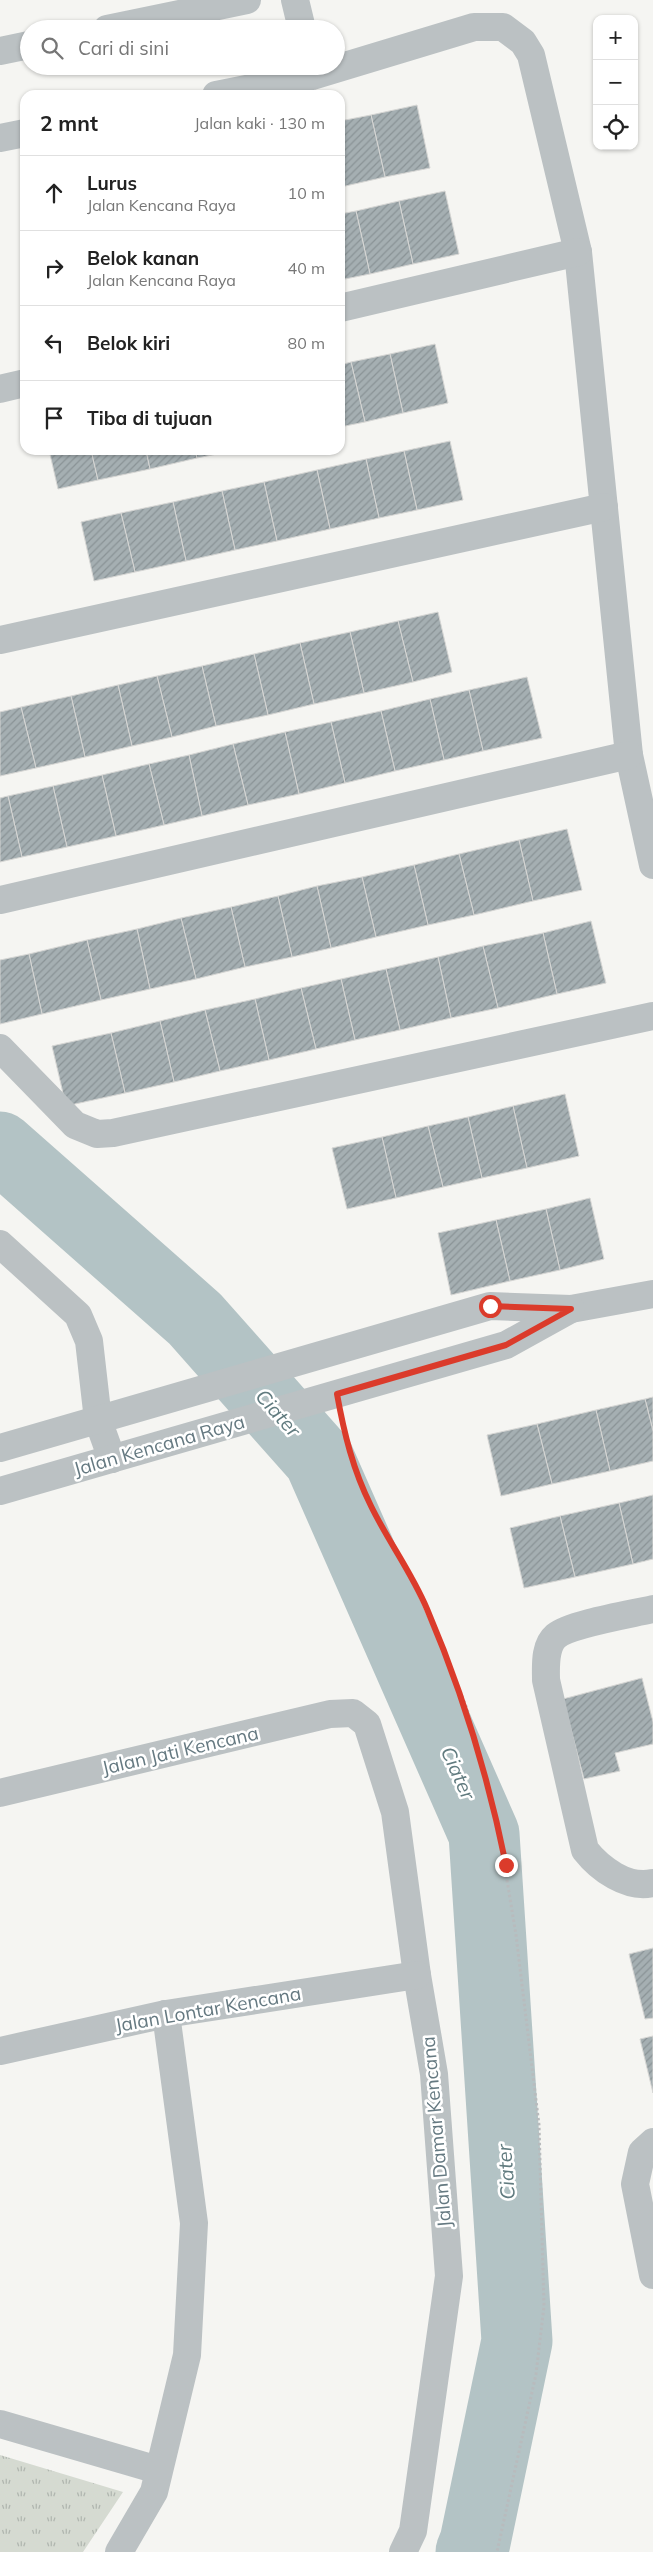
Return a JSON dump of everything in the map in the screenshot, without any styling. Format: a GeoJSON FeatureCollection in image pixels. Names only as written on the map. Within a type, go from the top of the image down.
{"type":"FeatureCollection","features":[{"type":"Feature","properties":{"kind":"street"},"geometry":{"type":"LineString","coordinates":[[150,20],[247,0]]}},
{"type":"Feature","properties":{"kind":"street"},"geometry":{"type":"LineString","coordinates":[[296,0],[300,20]]}},
{"type":"Feature","properties":{"kind":"street"},"geometry":{"type":"LineString","coordinates":[[345,62],[474,27],[492,25],[511,32],[523,42],[531,55],[578,252],[629,755],[653,865]]}},
{"type":"Feature","properties":{"kind":"street"},"geometry":{"type":"LineString","coordinates":[[0,51],[20,47]]}},
{"type":"Feature","properties":{"kind":"street"},"geometry":{"type":"LineString","coordinates":[[236,90],[295,75]]}},
{"type":"Feature","properties":{"kind":"street"},"geometry":{"type":"LineString","coordinates":[[0,138],[20,134]]}},
{"type":"Feature","properties":{"kind":"street"},"geometry":{"type":"LineString","coordinates":[[345,307],[578,252]]}},
{"type":"Feature","properties":{"kind":"street"},"geometry":{"type":"LineString","coordinates":[[0,640],[604,507]]}},
{"type":"Feature","properties":{"kind":"street"},"geometry":{"type":"LineString","coordinates":[[0,900],[629,755]]}},
{"type":"Feature","properties":{"kind":"street"},"geometry":{"type":"LineString","coordinates":[[0,1048],[75,1125],[97,1134],[113,1133],[653,1016]]}},
{"type":"Feature","properties":{"kind":"street"},"geometry":{"type":"LineString","coordinates":[[0,1244],[78,1315],[88,1341],[98,1420],[112,1458]]}},
{"type":"Feature","properties":{"kind":"street","name":"Jalan Kencana Raya"},"geometry":{"type":"LineString","coordinates":[[0,1448],[490,1306],[571,1309],[653,1294]]}},
{"type":"Feature","properties":{"kind":"street","name":"Jalan Kencana Raya"},"geometry":{"type":"LineString","coordinates":[[0,1491],[506,1345],[571,1309]]}},
{"type":"Feature","properties":{"kind":"street"},"geometry":{"type":"LineString","coordinates":[[653,1609],[569,1629],[555,1636],[548,1649],[546,1680],[585,1850],[596,1864],[610,1873],[629,1882],[653,1883]]}},
{"type":"Feature","properties":{"kind":"street","name":"Jalan Jati Kencana"},"geometry":{"type":"LineString","coordinates":[[0,1793],[330,1714],[342,1712],[361,1717]]}},
{"type":"Feature","properties":{"kind":"street","name":"Jalan Damar Kencana"},"geometry":{"type":"LineString","coordinates":[[361,1717],[366,1724],[396,1812],[417,1975],[434,2074],[449,2276],[413,2531],[403,2552]]}},
{"type":"Feature","properties":{"kind":"street","name":"Jalan Lontar Kencana"},"geometry":{"type":"LineString","coordinates":[[0,2051],[166,2014],[417,1975]]}},
{"type":"Feature","properties":{"kind":"street"},"geometry":{"type":"LineString","coordinates":[[119,2552],[154,2492],[187,2355],[194,2223],[166,2014]]}},
{"type":"Feature","properties":{"kind":"street"},"geometry":{"type":"LineString","coordinates":[[653,2142],[642,2152],[635,2184],[653,2275]]}},
{"type":"Feature","properties":{"kind":"street"},"geometry":{"type":"LineString","coordinates":[[0,2424],[158,2470]]}},
{"type":"Feature","properties":{"kind":"path"},"geometry":{"type":"LineString","coordinates":[[335,1395],[353,1466],[370,1506],[426,1607],[467,1709],[497,1819],[516,1934],[539,2125],[544,2306],[536,2374],[497,2544],[497,2552]]}},
{"type":"Feature","properties":{"kind":"green space"},"geometry":{"type":"Polygon","coordinates":[[[0,2455],[123,2492],[83,2552],[0,2552],[0,2455]]]}},
{"type":"Feature","properties":{"kind":"building"},"geometry":{"type":"Polygon","coordinates":[[[417,105],[430,168],[385,177],[371,115],[417,105]]]}},
{"type":"Feature","properties":{"kind":"building"},"geometry":{"type":"Polygon","coordinates":[[[371,115],[385,177],[345,186],[345,120],[371,115]]]}},
{"type":"Feature","properties":{"kind":"building"},"geometry":{"type":"Polygon","coordinates":[[[445,191],[459,254],[413,264],[399,201],[445,191]]]}},
{"type":"Feature","properties":{"kind":"building"},"geometry":{"type":"Polygon","coordinates":[[[399,201],[413,264],[370,274],[356,211],[399,201]]]}},
{"type":"Feature","properties":{"kind":"building"},"geometry":{"type":"Polygon","coordinates":[[[356,211],[370,274],[345,279],[345,213],[356,211]]]}},
{"type":"Feature","properties":{"kind":"building"},"geometry":{"type":"Polygon","coordinates":[[[435,344],[448,403],[403,413],[390,354],[435,344]]]}},
{"type":"Feature","properties":{"kind":"building"},"geometry":{"type":"Polygon","coordinates":[[[390,354],[403,413],[365,422],[351,362],[390,354]]]}},
{"type":"Feature","properties":{"kind":"building"},"geometry":{"type":"Polygon","coordinates":[[[351,362],[365,422],[345,426],[345,364],[351,362]]]}},
{"type":"Feature","properties":{"kind":"building"},"geometry":{"type":"Polygon","coordinates":[[[450,441],[463,500],[417,510],[404,451],[450,441]]]}},
{"type":"Feature","properties":{"kind":"building"},"geometry":{"type":"Polygon","coordinates":[[[404,451],[417,510],[379,518],[366,459],[404,451]]]}},
{"type":"Feature","properties":{"kind":"building"},"geometry":{"type":"Polygon","coordinates":[[[50,455],[92,455],[98,480],[58,489],[50,455]]]}},
{"type":"Feature","properties":{"kind":"building"},"geometry":{"type":"Polygon","coordinates":[[[92,455],[147,455],[150,469],[98,480],[92,455]]]}},
{"type":"Feature","properties":{"kind":"building"},"geometry":{"type":"Polygon","coordinates":[[[147,455],[196,455],[197,458],[150,469],[147,455]]]}},
{"type":"Feature","properties":{"kind":"building"},"geometry":{"type":"Polygon","coordinates":[[[196,455],[212,455],[197,458],[196,455]]]}},
{"type":"Feature","properties":{"kind":"building"},"geometry":{"type":"Polygon","coordinates":[[[366,459],[379,518],[330,529],[317,470],[366,459]]]}},
{"type":"Feature","properties":{"kind":"building"},"geometry":{"type":"Polygon","coordinates":[[[317,470],[330,529],[277,541],[264,482],[317,470]]]}},
{"type":"Feature","properties":{"kind":"building"},"geometry":{"type":"Polygon","coordinates":[[[264,482],[277,541],[235,550],[222,491],[264,482]]]}},
{"type":"Feature","properties":{"kind":"building"},"geometry":{"type":"Polygon","coordinates":[[[222,491],[235,550],[186,561],[173,502],[222,491]]]}},
{"type":"Feature","properties":{"kind":"building"},"geometry":{"type":"Polygon","coordinates":[[[173,502],[186,561],[135,572],[121,513],[173,502]]]}},
{"type":"Feature","properties":{"kind":"building"},"geometry":{"type":"Polygon","coordinates":[[[121,513],[135,572],[94,581],[81,522],[121,513]]]}},
{"type":"Feature","properties":{"kind":"building"},"geometry":{"type":"Polygon","coordinates":[[[438,612],[452,672],[413,682],[398,621],[438,612]]]}},
{"type":"Feature","properties":{"kind":"building"},"geometry":{"type":"Polygon","coordinates":[[[398,621],[413,682],[364,693],[350,632],[398,621]]]}},
{"type":"Feature","properties":{"kind":"building"},"geometry":{"type":"Polygon","coordinates":[[[350,632],[364,693],[314,704],[300,643],[350,632]]]}},
{"type":"Feature","properties":{"kind":"building"},"geometry":{"type":"Polygon","coordinates":[[[300,643],[314,704],[268,715],[254,654],[300,643]]]}},
{"type":"Feature","properties":{"kind":"building"},"geometry":{"type":"Polygon","coordinates":[[[254,654],[268,715],[216,726],[202,666],[254,654]]]}},
{"type":"Feature","properties":{"kind":"building"},"geometry":{"type":"Polygon","coordinates":[[[202,666],[216,726],[172,737],[157,676],[202,666]]]}},
{"type":"Feature","properties":{"kind":"building"},"geometry":{"type":"Polygon","coordinates":[[[157,676],[172,737],[132,746],[118,685],[157,676]]]}},
{"type":"Feature","properties":{"kind":"building"},"geometry":{"type":"Polygon","coordinates":[[[527,677],[542,738],[483,751],[469,690],[527,677]]]}},
{"type":"Feature","properties":{"kind":"building"},"geometry":{"type":"Polygon","coordinates":[[[118,685],[132,746],[85,757],[71,696],[118,685]]]}},
{"type":"Feature","properties":{"kind":"building"},"geometry":{"type":"Polygon","coordinates":[[[469,690],[483,751],[444,760],[430,699],[469,690]]]}},
{"type":"Feature","properties":{"kind":"building"},"geometry":{"type":"Polygon","coordinates":[[[71,696],[85,757],[36,768],[21,707],[71,696]]]}},
{"type":"Feature","properties":{"kind":"building"},"geometry":{"type":"Polygon","coordinates":[[[430,699],[444,760],[395,771],[381,711],[430,699]]]}},
{"type":"Feature","properties":{"kind":"building"},"geometry":{"type":"Polygon","coordinates":[[[21,707],[36,768],[0,776],[0,712],[21,707]]]}},
{"type":"Feature","properties":{"kind":"building"},"geometry":{"type":"Polygon","coordinates":[[[381,711],[395,771],[345,783],[331,722],[381,711]]]}},
{"type":"Feature","properties":{"kind":"building"},"geometry":{"type":"Polygon","coordinates":[[[331,722],[345,783],[299,794],[285,732],[331,722]]]}},
{"type":"Feature","properties":{"kind":"building"},"geometry":{"type":"Polygon","coordinates":[[[285,732],[299,794],[248,805],[233,744],[285,732]]]}},
{"type":"Feature","properties":{"kind":"building"},"geometry":{"type":"Polygon","coordinates":[[[233,744],[248,805],[202,816],[189,755],[233,744]]]}},
{"type":"Feature","properties":{"kind":"building"},"geometry":{"type":"Polygon","coordinates":[[[189,755],[202,816],[164,825],[149,764],[189,755]]]}},
{"type":"Feature","properties":{"kind":"building"},"geometry":{"type":"Polygon","coordinates":[[[149,764],[164,825],[116,836],[102,775],[149,764]]]}},
{"type":"Feature","properties":{"kind":"building"},"geometry":{"type":"Polygon","coordinates":[[[102,775],[116,836],[67,847],[53,786],[102,775]]]}},
{"type":"Feature","properties":{"kind":"building"},"geometry":{"type":"Polygon","coordinates":[[[53,786],[67,847],[22,857],[8,796],[53,786]]]}},
{"type":"Feature","properties":{"kind":"building"},"geometry":{"type":"Polygon","coordinates":[[[8,796],[22,857],[0,862],[0,798],[8,796]]]}},
{"type":"Feature","properties":{"kind":"building"},"geometry":{"type":"Polygon","coordinates":[[[567,829],[582,890],[533,901],[519,840],[567,829]]]}},
{"type":"Feature","properties":{"kind":"building"},"geometry":{"type":"Polygon","coordinates":[[[519,840],[533,901],[474,915],[459,854],[519,840]]]}},
{"type":"Feature","properties":{"kind":"building"},"geometry":{"type":"Polygon","coordinates":[[[459,854],[474,915],[428,925],[414,865],[459,854]]]}},
{"type":"Feature","properties":{"kind":"building"},"geometry":{"type":"Polygon","coordinates":[[[414,865],[428,925],[376,937],[362,877],[414,865]]]}},
{"type":"Feature","properties":{"kind":"building"},"geometry":{"type":"Polygon","coordinates":[[[362,877],[376,937],[331,948],[317,886],[362,877]]]}},
{"type":"Feature","properties":{"kind":"building"},"geometry":{"type":"Polygon","coordinates":[[[317,886],[331,948],[292,957],[278,896],[317,886]]]}},
{"type":"Feature","properties":{"kind":"building"},"geometry":{"type":"Polygon","coordinates":[[[278,896],[292,957],[245,967],[231,907],[278,896]]]}},
{"type":"Feature","properties":{"kind":"building"},"geometry":{"type":"Polygon","coordinates":[[[231,907],[245,967],[196,979],[181,918],[231,907]]]}},
{"type":"Feature","properties":{"kind":"building"},"geometry":{"type":"Polygon","coordinates":[[[181,918],[196,979],[150,989],[137,929],[181,918]]]}},
{"type":"Feature","properties":{"kind":"building"},"geometry":{"type":"Polygon","coordinates":[[[591,921],[606,983],[557,994],[543,933],[591,921]]]}},
{"type":"Feature","properties":{"kind":"building"},"geometry":{"type":"Polygon","coordinates":[[[137,929],[150,989],[101,1000],[87,940],[137,929]]]}},
{"type":"Feature","properties":{"kind":"building"},"geometry":{"type":"Polygon","coordinates":[[[543,933],[557,994],[498,1008],[483,946],[543,933]]]}},
{"type":"Feature","properties":{"kind":"building"},"geometry":{"type":"Polygon","coordinates":[[[87,940],[101,1000],[42,1014],[29,954],[87,940]]]}},
{"type":"Feature","properties":{"kind":"building"},"geometry":{"type":"Polygon","coordinates":[[[483,946],[498,1008],[451,1018],[438,957],[483,946]]]}},
{"type":"Feature","properties":{"kind":"building"},"geometry":{"type":"Polygon","coordinates":[[[29,954],[42,1014],[0,1024],[0,960],[29,954]]]}},
{"type":"Feature","properties":{"kind":"building"},"geometry":{"type":"Polygon","coordinates":[[[438,957],[451,1018],[400,1030],[386,969],[438,957]]]}},
{"type":"Feature","properties":{"kind":"building"},"geometry":{"type":"Polygon","coordinates":[[[386,969],[400,1030],[355,1040],[341,979],[386,969]]]}},
{"type":"Feature","properties":{"kind":"building"},"geometry":{"type":"Polygon","coordinates":[[[341,979],[355,1040],[316,1049],[301,988],[341,979]]]}},
{"type":"Feature","properties":{"kind":"building"},"geometry":{"type":"Polygon","coordinates":[[[301,988],[316,1049],[269,1060],[255,999],[301,988]]]}},
{"type":"Feature","properties":{"kind":"building"},"geometry":{"type":"Polygon","coordinates":[[[255,999],[269,1060],[220,1071],[205,1010],[255,999]]]}},
{"type":"Feature","properties":{"kind":"building"},"geometry":{"type":"Polygon","coordinates":[[[205,1010],[220,1071],[174,1082],[160,1021],[205,1010]]]}},
{"type":"Feature","properties":{"kind":"building"},"geometry":{"type":"Polygon","coordinates":[[[160,1021],[174,1082],[125,1093],[111,1033],[160,1021]]]}},
{"type":"Feature","properties":{"kind":"building"},"geometry":{"type":"Polygon","coordinates":[[[111,1033],[125,1093],[66,1106],[52,1046],[111,1033]]]}},
{"type":"Feature","properties":{"kind":"building"},"geometry":{"type":"Polygon","coordinates":[[[565,1094],[579,1156],[527,1168],[513,1106],[565,1094]]]}},
{"type":"Feature","properties":{"kind":"building"},"geometry":{"type":"Polygon","coordinates":[[[513,1106],[527,1168],[482,1178],[468,1117],[513,1106]]]}},
{"type":"Feature","properties":{"kind":"building"},"geometry":{"type":"Polygon","coordinates":[[[468,1117],[482,1178],[443,1187],[428,1126],[468,1117]]]}},
{"type":"Feature","properties":{"kind":"building"},"geometry":{"type":"Polygon","coordinates":[[[428,1126],[443,1187],[396,1198],[382,1137],[428,1126]]]}},
{"type":"Feature","properties":{"kind":"building"},"geometry":{"type":"Polygon","coordinates":[[[382,1137],[396,1198],[347,1209],[332,1148],[382,1137]]]}},
{"type":"Feature","properties":{"kind":"building"},"geometry":{"type":"Polygon","coordinates":[[[590,1198],[604,1259],[560,1270],[546,1209],[590,1198]]]}},
{"type":"Feature","properties":{"kind":"building"},"geometry":{"type":"Polygon","coordinates":[[[546,1209],[560,1270],[510,1281],[496,1220],[546,1209]]]}},
{"type":"Feature","properties":{"kind":"building"},"geometry":{"type":"Polygon","coordinates":[[[496,1220],[510,1281],[451,1295],[438,1233],[496,1220]]]}},
{"type":"Feature","properties":{"kind":"building"},"geometry":{"type":"Polygon","coordinates":[[[653,1397],[653,1431],[645,1399],[653,1397]]]}},
{"type":"Feature","properties":{"kind":"building"},"geometry":{"type":"Polygon","coordinates":[[[645,1399],[653,1431],[653,1461],[610,1471],[596,1410],[645,1399]]]}},
{"type":"Feature","properties":{"kind":"building"},"geometry":{"type":"Polygon","coordinates":[[[596,1410],[610,1471],[552,1484],[537,1424],[596,1410]]]}},
{"type":"Feature","properties":{"kind":"building"},"geometry":{"type":"Polygon","coordinates":[[[537,1424],[552,1484],[501,1496],[487,1435],[537,1424]]]}},
{"type":"Feature","properties":{"kind":"building"},"geometry":{"type":"Polygon","coordinates":[[[653,1495],[653,1559],[633,1564],[619,1503],[653,1495]]]}},
{"type":"Feature","properties":{"kind":"building"},"geometry":{"type":"Polygon","coordinates":[[[619,1503],[633,1564],[575,1577],[560,1516],[619,1503]]]}},
{"type":"Feature","properties":{"kind":"building"},"geometry":{"type":"Polygon","coordinates":[[[560,1516],[575,1577],[524,1588],[510,1528],[560,1516]]]}},
{"type":"Feature","properties":{"kind":"building"},"geometry":{"type":"Polygon","coordinates":[[[642,1678],[653,1722],[653,1744],[615,1753],[620,1771],[584,1779],[563,1699],[642,1678]]]}},
{"type":"Feature","properties":{"kind":"building"},"geometry":{"type":"Polygon","coordinates":[[[653,1948],[653,2018],[645,2019],[629,1954],[653,1948]]]}},
{"type":"Feature","properties":{"kind":"building"},"geometry":{"type":"Polygon","coordinates":[[[653,2036],[653,2093],[640,2039],[653,2036]]]}},
{"type":"Feature","properties":{"kind":"waterway","name":"Ciater"},"geometry":{"type":"LineString","coordinates":[[0,1147],[195,1319],[319,1459],[484,1834],[517,2341],[475,2542],[471,2552]]}},
{"type":"Feature","properties":{"kind":"route"},"geometry":{"type":"LineString","coordinates":[[490,1306],[571,1309],[506,1345],[337,1394],[353,1466],[370,1506],[426,1607],[467,1709],[484,1766],[506,1865]]}}]}
